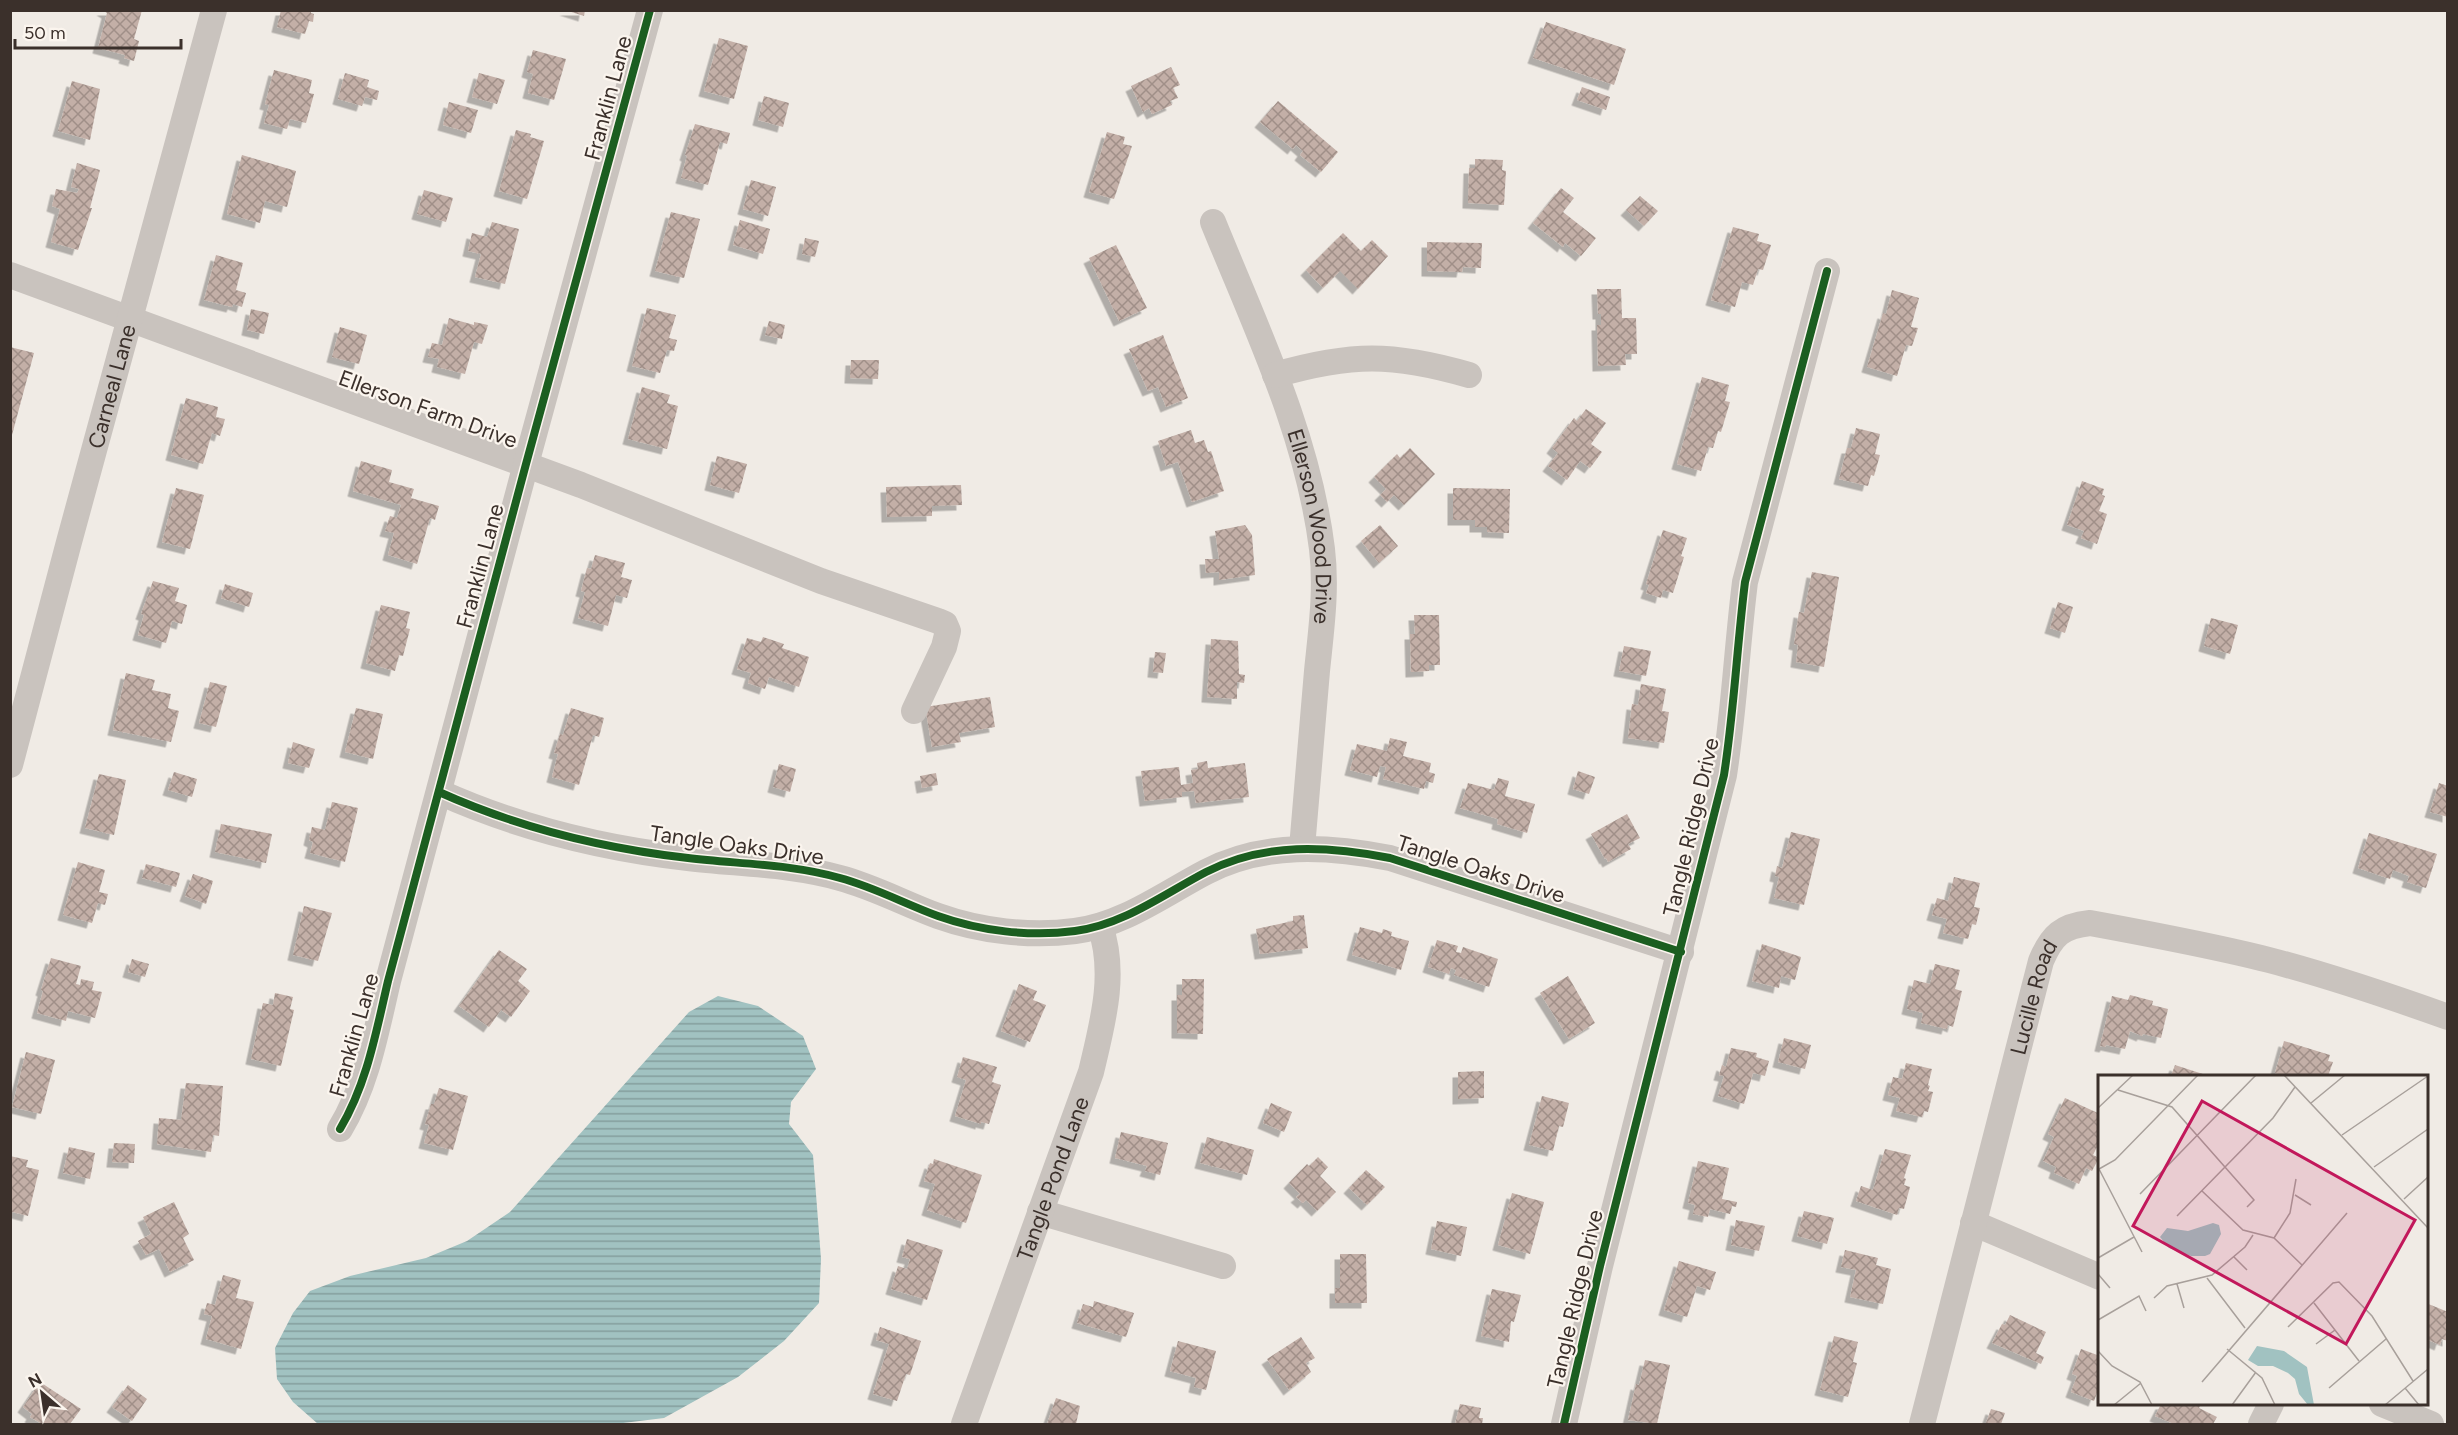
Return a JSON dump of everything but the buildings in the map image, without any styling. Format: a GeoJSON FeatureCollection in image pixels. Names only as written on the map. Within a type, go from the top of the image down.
{"type":"FeatureCollection","features":[{"type":"Feature","properties":{"kind":"street","name":"Carneal Lane"},"geometry":{"type":"LineString","coordinates":[[10,765],[214,10]]}},
{"type":"Feature","properties":{"kind":"street","name":"Franklin Lane"},"geometry":{"type":"LineString","coordinates":[[340,1129],[354,1106],[368,1066],[526,464],[650,10]]}},
{"type":"Feature","properties":{"kind":"street","name":"Ellerson Wood Drive"},"geometry":{"type":"LineString","coordinates":[[1213,222],[1293,424],[1316,506],[1322,551],[1324,597],[1302,848]]}},
{"type":"Feature","properties":{"kind":"street","name":"Tangle Ridge Drive"},"geometry":{"type":"LineString","coordinates":[[1564,1425],[1600,1266],[1724,775],[1732,721],[1745,582],[1827,271]]}},
{"type":"Feature","properties":{"kind":"street","name":"Ellerson Farm Drive"},"geometry":{"type":"LineString","coordinates":[[10,275],[130,317],[526,464],[821,580],[945,624],[948,631],[944,647],[914,711]]}},
{"type":"Feature","properties":{"kind":"street"},"geometry":{"type":"LineString","coordinates":[[1275,375],[1315,363],[1356,358],[1389,358],[1429,363],[1469,375]]}},
{"type":"Feature","properties":{"kind":"street","name":"Tangle Oaks Drive"},"geometry":{"type":"LineString","coordinates":[[439,792],[486,813],[569,837],[686,858],[796,869],[841,878],[940,916],[986,928],[1026,933],[1074,932],[1100,926],[1118,920],[1208,870],[1238,858],[1270,850],[1302,848],[1350,850],[1390,858],[1681,952]]}},
{"type":"Feature","properties":{"kind":"street","name":"Lucille Road"},"geometry":{"type":"LineString","coordinates":[[1922,1425],[2041,961],[2048,943],[2060,932],[2074,925],[2090,923],[2191,942],[2269,960],[2364,988],[2448,1017]]}},
{"type":"Feature","properties":{"kind":"street","name":"Tangle Pond Lane"},"geometry":{"type":"LineString","coordinates":[[964,1425],[1091,1072],[1102,1025],[1108,978],[1108,958],[1100,926]]}},
{"type":"Feature","properties":{"kind":"street"},"geometry":{"type":"LineString","coordinates":[[1040,1212],[1223,1266]]}},
{"type":"Feature","properties":{"kind":"street"},"geometry":{"type":"LineString","coordinates":[[1973,1223],[2098,1276]]}},
{"type":"Feature","properties":{"kind":"street"},"geometry":{"type":"LineString","coordinates":[[2262,1425],[2271,1405]]}},
{"type":"Feature","properties":{"kind":"street"},"geometry":{"type":"LineString","coordinates":[[2384,1405],[2431,1425]]}},
{"type":"Feature","properties":{"kind":"water"},"geometry":{"type":"Polygon","coordinates":[[[718,996],[758,1006],[803,1036],[816,1069],[791,1102],[789,1124],[813,1155],[821,1259],[819,1303],[784,1341],[738,1377],[664,1418],[615,1424],[318,1424],[293,1402],[277,1379],[275,1348],[293,1313],[310,1291],[350,1276],[426,1258],[467,1241],[510,1212],[689,1012],[718,996]]]}},
{"type":"Feature","properties":{"kind":"cycle path"},"geometry":{"type":"LineString","coordinates":[[340,1129],[357,1094],[370,1057],[388,981],[526,464],[650,10]]}},
{"type":"Feature","properties":{"kind":"cycle path"},"geometry":{"type":"LineString","coordinates":[[1564,1424],[1600,1266],[1724,775],[1745,582],[1827,271]]}},
{"type":"Feature","properties":{"kind":"cycle path"},"geometry":{"type":"LineString","coordinates":[[439,792],[530,826],[623,849],[821,873],[865,886],[954,921],[988,929],[1023,933],[1058,933],[1093,928],[1159,899],[1228,862],[1273,851],[1320,849],[1390,858],[1681,952]]}}]}
